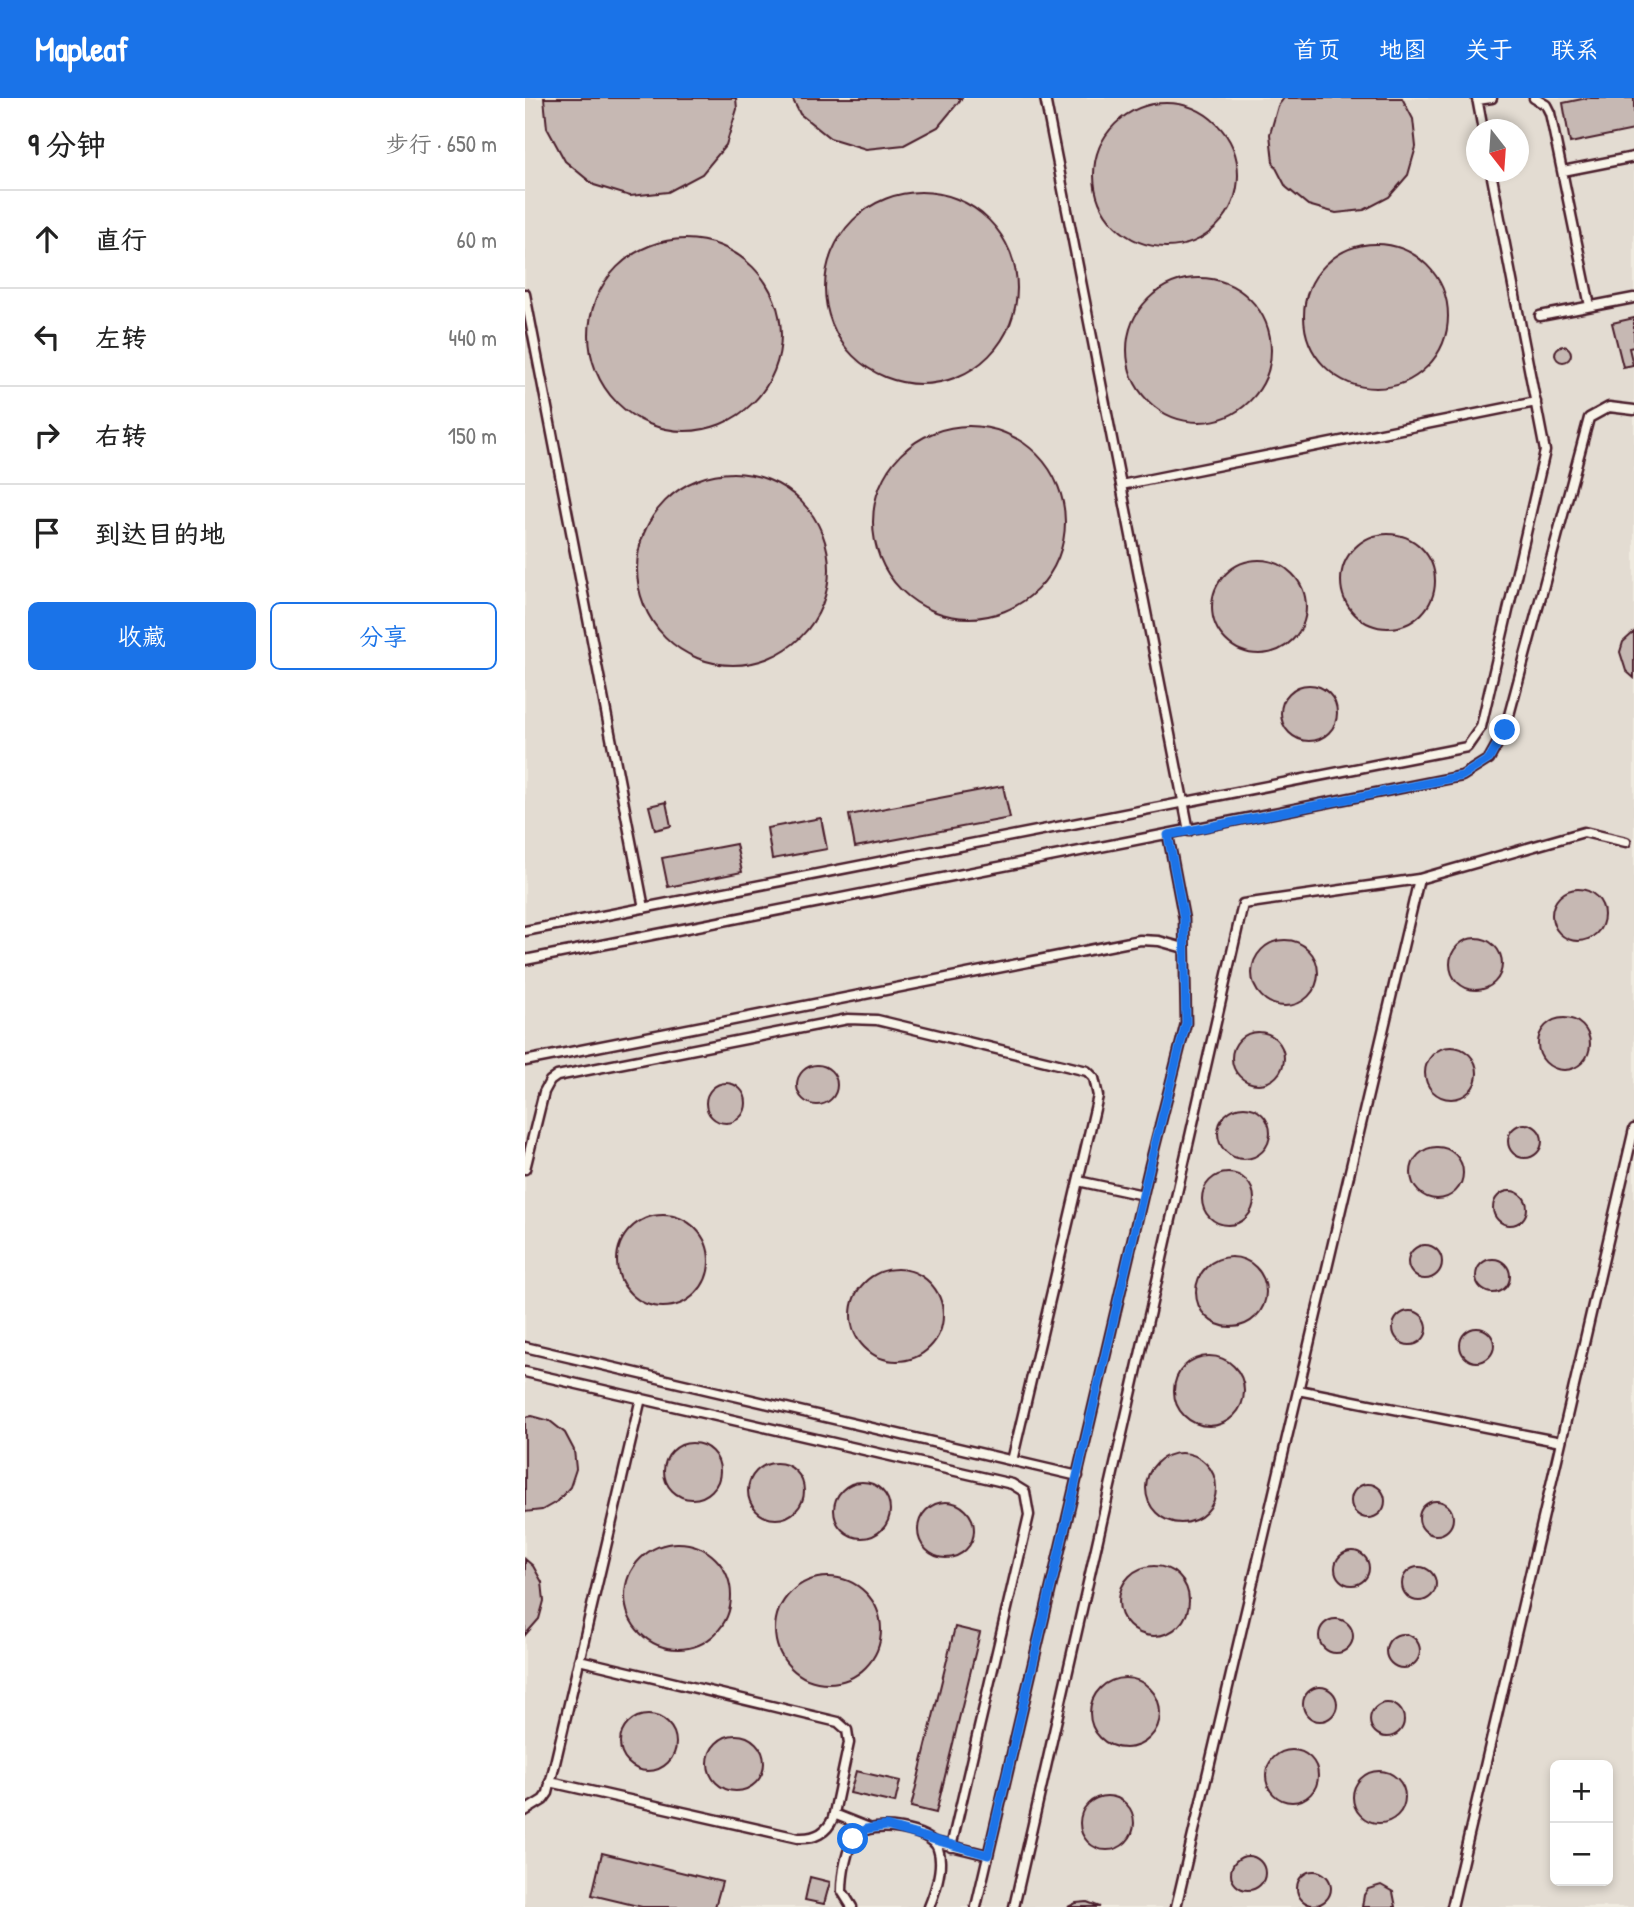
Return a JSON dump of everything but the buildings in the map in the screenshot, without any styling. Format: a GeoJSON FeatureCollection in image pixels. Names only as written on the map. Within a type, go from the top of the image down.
{"type":"FeatureCollection","features":[{"type":"Feature","properties":{"kind":"lane"},"geometry":{"type":"LineString","coordinates":[[1045,98],[1189,831]]}},
{"type":"Feature","properties":{"kind":"lane"},"geometry":{"type":"LineString","coordinates":[[1481,119],[1477,99],[1492,98]]}},
{"type":"Feature","properties":{"kind":"lane"},"geometry":{"type":"LineString","coordinates":[[1534,98],[1546,105],[1551,113],[1590,306]]}},
{"type":"Feature","properties":{"kind":"lane"},"geometry":{"type":"LineString","coordinates":[[1563,171],[1634,157]]}},
{"type":"Feature","properties":{"kind":"lane"},"geometry":{"type":"LineString","coordinates":[[525,931],[1460,749],[1472,742],[1481,727],[1544,463],[1543,436],[1493,182]]}},
{"type":"Feature","properties":{"kind":"lane"},"geometry":{"type":"LineString","coordinates":[[525,294],[643,908]]}},
{"type":"Feature","properties":{"kind":"lane"},"geometry":{"type":"LineString","coordinates":[[1540,316],[1634,298]]}},
{"type":"Feature","properties":{"kind":"lane"},"geometry":{"type":"LineString","coordinates":[[1121,485],[1536,402]]}},
{"type":"Feature","properties":{"kind":"lane"},"geometry":{"type":"LineString","coordinates":[[525,960],[1462,776],[1489,759],[1505,730],[1589,418],[1609,407],[1634,410]]}},
{"type":"Feature","properties":{"kind":"lane"},"geometry":{"type":"LineString","coordinates":[[1014,1907],[1243,904],[1419,879],[1584,832],[1626,842]]}},
{"type":"Feature","properties":{"kind":"lane"},"geometry":{"type":"LineString","coordinates":[[976,1907],[1186,1023],[1184,919],[1168,835]]}},
{"type":"Feature","properties":{"kind":"lane"},"geometry":{"type":"LineString","coordinates":[[1176,1907],[1419,879]]}},
{"type":"Feature","properties":{"kind":"lane"},"geometry":{"type":"LineString","coordinates":[[525,1061],[1140,940],[1159,941],[1184,948]]}},
{"type":"Feature","properties":{"kind":"lane"},"geometry":{"type":"LineString","coordinates":[[525,1169],[544,1092],[550,1081],[557,1076],[860,1019],[1007,1050],[1087,1071],[1094,1078],[1097,1096],[1012,1461]]}},
{"type":"Feature","properties":{"kind":"lane"},"geometry":{"type":"LineString","coordinates":[[1452,1907],[1634,1129]]}},
{"type":"Feature","properties":{"kind":"lane"},"geometry":{"type":"LineString","coordinates":[[1078,1181],[1143,1195]]}},
{"type":"Feature","properties":{"kind":"lane"},"geometry":{"type":"LineString","coordinates":[[525,1348],[1078,1476]]}},
{"type":"Feature","properties":{"kind":"lane"},"geometry":{"type":"LineString","coordinates":[[525,1372],[1012,1484],[1025,1492],[1029,1515],[951,1847]]}},
{"type":"Feature","properties":{"kind":"lane"},"geometry":{"type":"LineString","coordinates":[[1298,1390],[1561,1442]]}},
{"type":"Feature","properties":{"kind":"lane"},"geometry":{"type":"LineString","coordinates":[[525,1811],[543,1800],[550,1782],[641,1398]]}},
{"type":"Feature","properties":{"kind":"lane"},"geometry":{"type":"LineString","coordinates":[[550,1782],[798,1838],[807,1839],[824,1831],[834,1814],[849,1743],[847,1730],[838,1722],[579,1660]]}},
{"type":"Feature","properties":{"kind":"lane"},"geometry":{"type":"LineString","coordinates":[[834,1814],[869,1828]]}},
{"type":"Feature","properties":{"kind":"lane"},"geometry":{"type":"LineString","coordinates":[[852,1907],[845,1898],[842,1885],[853,1839],[869,1828],[886,1826],[928,1837],[951,1847],[988,1855]]}},
{"type":"Feature","properties":{"kind":"lane"},"geometry":{"type":"LineString","coordinates":[[929,1907],[940,1864],[935,1842]]}},
{"type":"Feature","properties":{"kind":"shaded area"},"geometry":{"type":"Polygon","coordinates":[[[525,98],[1634,98],[1634,1907],[525,1907],[525,98]]]}},
{"type":"Feature","properties":{"kind":"route"},"geometry":{"type":"LineString","coordinates":[[853,1839],[866,1829],[886,1826],[928,1837],[951,1847],[988,1855],[1150,1165],[1186,1023],[1188,1007],[1183,966],[1184,919],[1168,835],[1462,776],[1489,759],[1505,730]]}}]}
